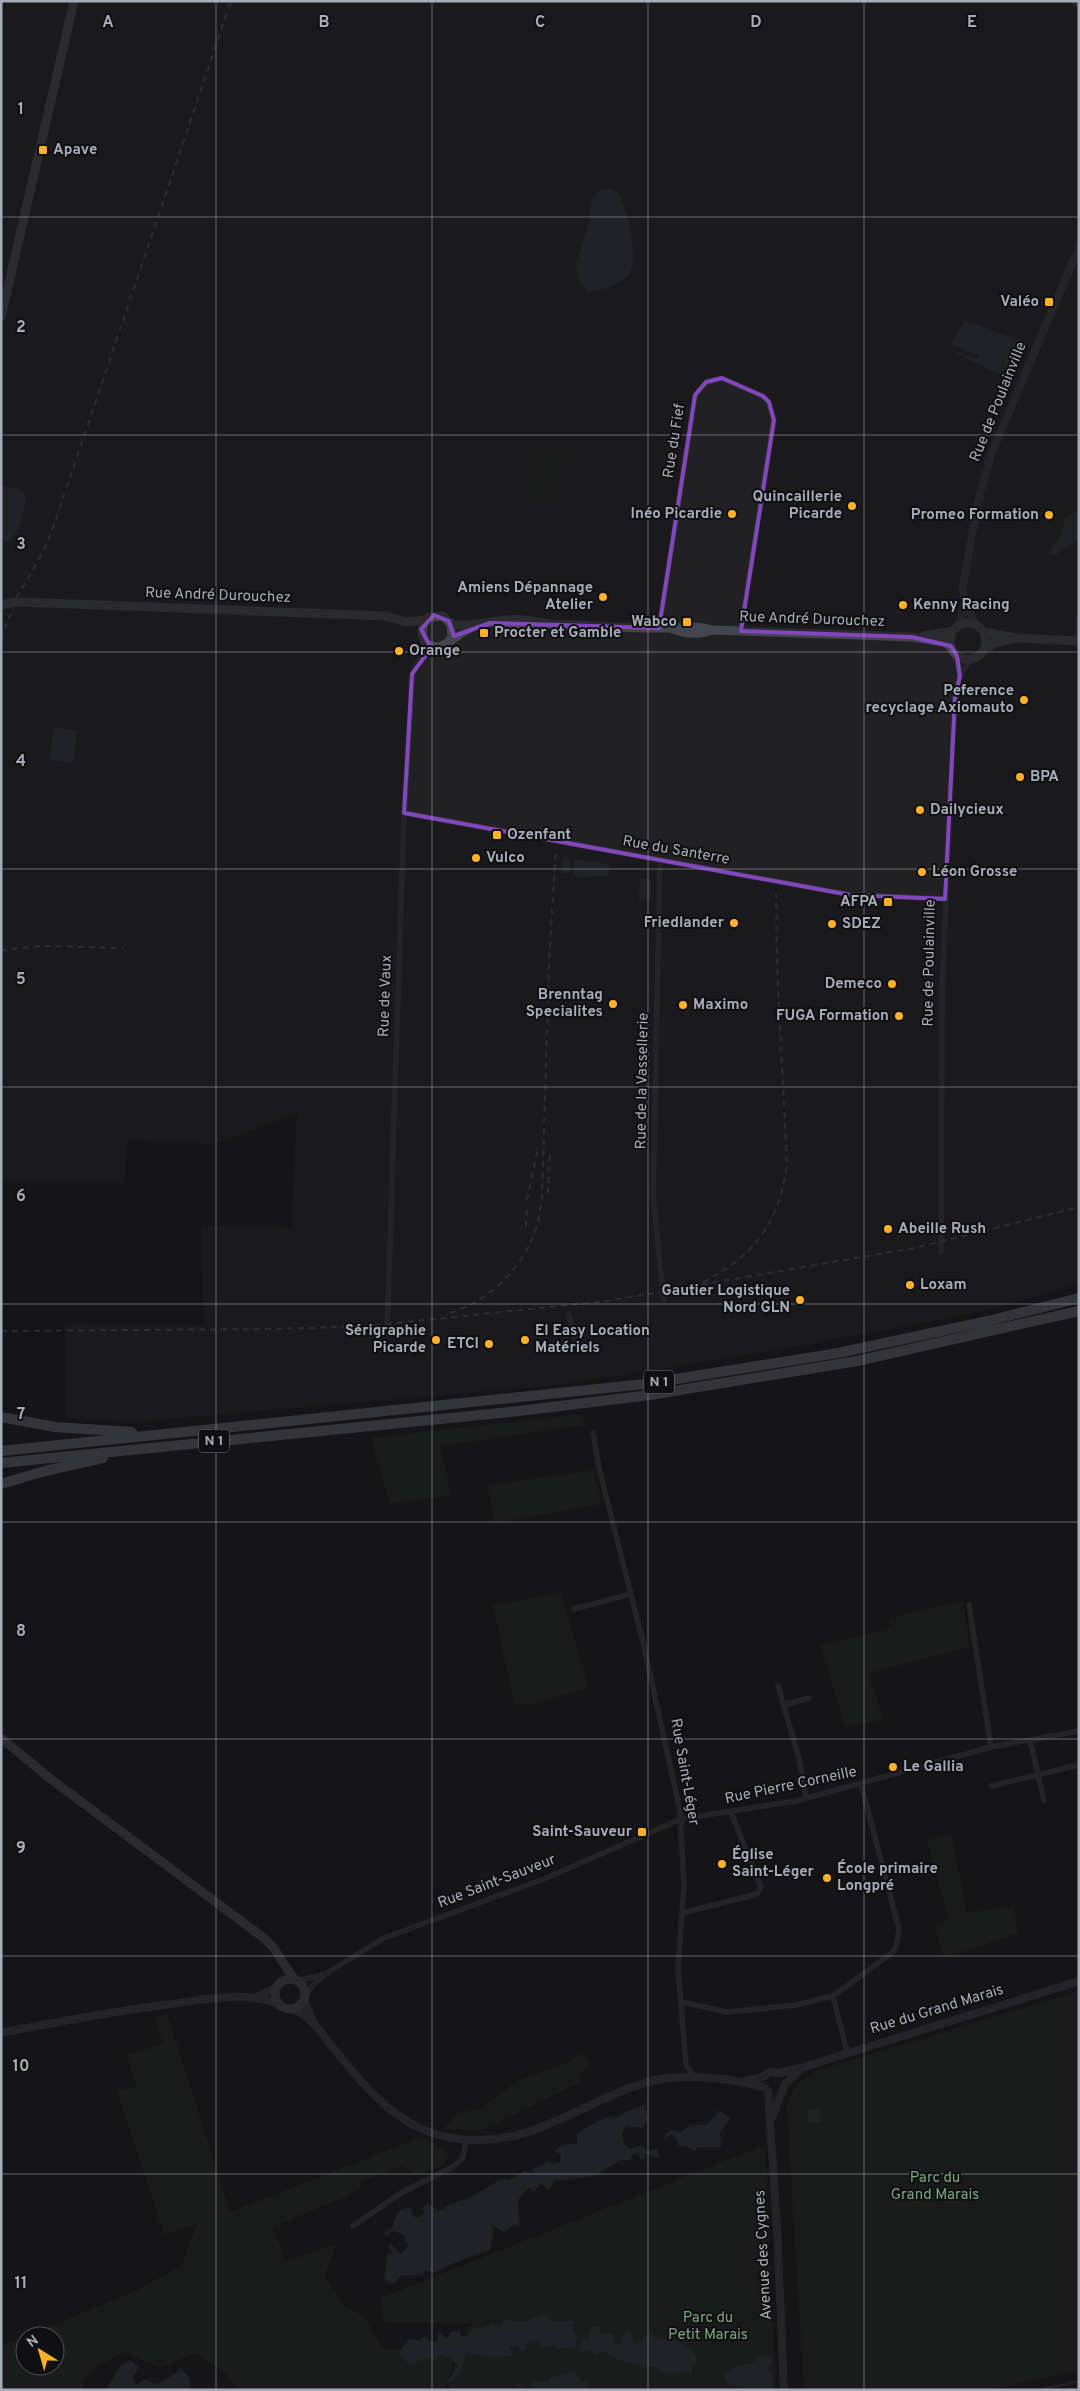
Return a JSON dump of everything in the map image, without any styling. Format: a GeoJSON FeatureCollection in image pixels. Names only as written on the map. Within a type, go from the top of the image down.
{"type":"FeatureCollection","features":[{"type":"Feature","properties":{"kind":"highway","name":"N 1"},"geometry":{"type":"LineString","coordinates":[[1,1451],[560,1394],[655,1382],[838,1353],[988,1321],[1079,1298]]}},
{"type":"Feature","properties":{"kind":"highway","name":"N 1"},"geometry":{"type":"LineString","coordinates":[[1,1463],[519,1411],[718,1386],[867,1359],[1079,1311]]}},
{"type":"Feature","properties":{"kind":"highway"},"geometry":{"type":"LineString","coordinates":[[1,1416],[55,1427],[163,1434]]}},
{"type":"Feature","properties":{"kind":"highway"},"geometry":{"type":"LineString","coordinates":[[1,1484],[45,1471],[102,1459],[127,1450]]}},
{"type":"Feature","properties":{"kind":"main road"},"geometry":{"type":"LineString","coordinates":[[1,317],[74,1]]}},
{"type":"Feature","properties":{"kind":"main road","name":"Rue André Durouchez"},"geometry":{"type":"LineString","coordinates":[[4,603],[378,616],[406,622],[425,620]]}},
{"type":"Feature","properties":{"kind":"main road"},"geometry":{"type":"LineString","coordinates":[[423,637],[425,620],[434,615],[439,615],[446,618],[451,624],[452,635],[450,640]]}},
{"type":"Feature","properties":{"kind":"main road"},"geometry":{"type":"LineString","coordinates":[[406,622],[435,646],[443,645],[474,626]]}},
{"type":"Feature","properties":{"kind":"main road","name":"Rue André Durouchez"},"geometry":{"type":"LineString","coordinates":[[451,624],[474,626],[490,623],[531,627],[549,624],[673,628],[682,632],[702,634],[712,630],[912,637],[944,642],[951,646]]}},
{"type":"Feature","properties":{"kind":"main road"},"geometry":{"type":"LineString","coordinates":[[985,649],[986,638],[984,632],[976,624],[964,623],[956,628],[951,646],[957,656],[971,659],[981,654],[994,643],[1016,638]]}},
{"type":"Feature","properties":{"kind":"main road","name":"Rue André Durouchez"},"geometry":{"type":"LineString","coordinates":[[912,637],[956,628]]}},
{"type":"Feature","properties":{"kind":"main road"},"geometry":{"type":"LineString","coordinates":[[984,632],[1016,638],[1078,641]]}},
{"type":"Feature","properties":{"kind":"main road"},"geometry":{"type":"LineString","coordinates":[[1,1738],[72,1796],[256,1932],[277,1953],[304,1988],[305,1998],[298,2007],[284,2008],[278,2004],[275,1994],[278,1985],[277,1953]]}},
{"type":"Feature","properties":{"kind":"main road"},"geometry":{"type":"LineString","coordinates":[[278,1985],[288,1979],[296,1980]]}},
{"type":"Feature","properties":{"kind":"street","name":"Rue de Poulainville"},"geometry":{"type":"LineString","coordinates":[[976,624],[965,603],[963,587],[977,506],[990,457],[1079,247]]}},
{"type":"Feature","properties":{"kind":"street","name":"Rue du Fief"},"geometry":{"type":"LineString","coordinates":[[659,628],[695,395],[706,382],[722,378],[762,396],[769,402],[774,420],[741,631]]}},
{"type":"Feature","properties":{"kind":"street","name":"Rue de Poulainville"},"geometry":{"type":"LineString","coordinates":[[956,628],[965,603]]}},
{"type":"Feature","properties":{"kind":"street"},"geometry":{"type":"LineString","coordinates":[[1078,641],[1079,617]]}},
{"type":"Feature","properties":{"kind":"street","name":"Rue de Vaux"},"geometry":{"type":"LineString","coordinates":[[387,1333],[404,813],[412,674],[418,661],[423,637]]}},
{"type":"Feature","properties":{"kind":"street"},"geometry":{"type":"LineString","coordinates":[[418,661],[435,646]]}},
{"type":"Feature","properties":{"kind":"street","name":"Rue de Poulainville"},"geometry":{"type":"LineString","coordinates":[[957,656],[960,676]]}},
{"type":"Feature","properties":{"kind":"street","name":"Rue de Poulainville"},"geometry":{"type":"LineString","coordinates":[[941,1252],[942,989],[955,699],[960,676],[971,659]]}},
{"type":"Feature","properties":{"kind":"street","name":"Rue du Santerre"},"geometry":{"type":"LineString","coordinates":[[404,813],[850,895],[945,899]]}},
{"type":"Feature","properties":{"kind":"street","name":"Rue de la Vassellerie"},"geometry":{"type":"LineString","coordinates":[[660,861],[653,1196],[664,1300]]}},
{"type":"Feature","properties":{"kind":"street"},"geometry":{"type":"LineString","coordinates":[[569,1314],[578,1351]]}},
{"type":"Feature","properties":{"kind":"street","name":"Rue Saint-Léger"},"geometry":{"type":"LineString","coordinates":[[593,1433],[599,1468],[631,1594],[681,1819],[682,1914],[678,1968],[686,2065],[694,2077]]}},
{"type":"Feature","properties":{"kind":"street"},"geometry":{"type":"LineString","coordinates":[[574,1609],[631,1594]]}},
{"type":"Feature","properties":{"kind":"street"},"geometry":{"type":"LineString","coordinates":[[969,1605],[991,1747]]}},
{"type":"Feature","properties":{"kind":"street"},"geometry":{"type":"LineString","coordinates":[[778,1686],[799,1758],[806,1798]]}},
{"type":"Feature","properties":{"kind":"street"},"geometry":{"type":"LineString","coordinates":[[784,1705],[809,1698]]}},
{"type":"Feature","properties":{"kind":"street","name":"Rue Pierre Corneille"},"geometry":{"type":"LineString","coordinates":[[681,1819],[806,1798],[991,1747],[1079,1731]]}},
{"type":"Feature","properties":{"kind":"street"},"geometry":{"type":"LineString","coordinates":[[1030,1740],[1044,1801]]}},
{"type":"Feature","properties":{"kind":"street"},"geometry":{"type":"LineString","coordinates":[[991,1786],[1079,1765]]}},
{"type":"Feature","properties":{"kind":"street"},"geometry":{"type":"LineString","coordinates":[[681,2002],[727,2012],[796,2005],[833,1996],[892,1954],[898,1940],[899,1928],[861,1784]]}},
{"type":"Feature","properties":{"kind":"street"},"geometry":{"type":"LineString","coordinates":[[682,1914],[757,1894],[760,1891],[761,1887],[731,1812]]}},
{"type":"Feature","properties":{"kind":"street","name":"Rue Saint-Sauveur"},"geometry":{"type":"LineString","coordinates":[[305,1998],[313,1985],[324,1974],[394,1934],[544,1879],[681,1819]]}},
{"type":"Feature","properties":{"kind":"street","name":"Rue Saint-Sauveur"},"geometry":{"type":"LineString","coordinates":[[296,1980],[324,1974]]}},
{"type":"Feature","properties":{"kind":"street","name":"Rue du Grand Marais"},"geometry":{"type":"LineString","coordinates":[[779,2073],[804,2067],[1079,1981]]}},
{"type":"Feature","properties":{"kind":"street"},"geometry":{"type":"LineString","coordinates":[[254,1998],[278,1985]]}},
{"type":"Feature","properties":{"kind":"street"},"geometry":{"type":"LineString","coordinates":[[833,1996],[847,2052]]}},
{"type":"Feature","properties":{"kind":"street"},"geometry":{"type":"LineString","coordinates":[[1,2033],[93,2014],[184,2002],[254,1998],[278,2004]]}},
{"type":"Feature","properties":{"kind":"street"},"geometry":{"type":"LineString","coordinates":[[305,1998],[314,2024]]}},
{"type":"Feature","properties":{"kind":"street"},"geometry":{"type":"LineString","coordinates":[[291,2009],[314,2024],[371,2092],[392,2112],[436,2135],[466,2140],[498,2140],[526,2134],[640,2085],[670,2077],[694,2077],[737,2082],[773,2093],[783,2087],[783,2076],[773,2072],[766,2076],[737,2082]]}},
{"type":"Feature","properties":{"kind":"street","name":"Rue du Grand Marais"},"geometry":{"type":"LineString","coordinates":[[783,2087],[804,2067]]}},
{"type":"Feature","properties":{"kind":"street"},"geometry":{"type":"LineString","coordinates":[[766,2076],[763,2081],[767,2090]]}},
{"type":"Feature","properties":{"kind":"street","name":"Avenue des Cygnes"},"geometry":{"type":"LineString","coordinates":[[771,2119],[783,2087]]}},
{"type":"Feature","properties":{"kind":"street","name":"Avenue des Cygnes"},"geometry":{"type":"LineString","coordinates":[[767,2090],[771,2119],[784,2390]]}},
{"type":"Feature","properties":{"kind":"street"},"geometry":{"type":"LineString","coordinates":[[353,2226],[400,2193],[454,2166],[463,2158],[466,2140]]}},
{"type":"Feature","properties":{"kind":"highlighted area"},"geometry":{"type":"Polygon","coordinates":[[[722,378],[763,396],[769,402],[774,420],[741,631],[912,637],[951,646],[957,656],[960,676],[955,699],[945,899],[850,895],[404,813],[412,674],[431,648],[421,629],[434,615],[449,621],[454,636],[490,623],[659,628],[695,395],[706,382],[722,378]]]}},
{"type":"Feature","properties":{"kind":"shaded area"},"geometry":{"type":"Polygon","coordinates":[[[1,1],[1079,1],[1079,1284],[974,1313],[777,1350],[566,1384],[136,1422],[66,1418],[65,1323],[204,1325],[201,1226],[291,1227],[297,1113],[214,1144],[127,1140],[124,1183],[1,1182],[1,1]]]}},
{"type":"Feature","properties":{"kind":"shaded area"},"geometry":{"type":"Polygon","coordinates":[[[604,189],[613,190],[620,195],[631,229],[633,261],[630,273],[624,279],[607,288],[588,291],[580,284],[576,265],[589,221],[592,199],[604,189]]]}},
{"type":"Feature","properties":{"kind":"shaded area"},"geometry":{"type":"Polygon","coordinates":[[[965,320],[996,333],[1019,339],[1021,342],[1010,367],[1002,376],[949,349],[977,359],[979,356],[950,344],[965,320]]]}},
{"type":"Feature","properties":{"kind":"shaded area"},"geometry":{"type":"Polygon","coordinates":[[[1,486],[21,490],[26,496],[23,515],[18,528],[7,542],[1,539],[1,486]]]}},
{"type":"Feature","properties":{"kind":"shaded area"},"geometry":{"type":"Polygon","coordinates":[[[1079,511],[1079,539],[1055,555],[1051,555],[1051,549],[1062,534],[1065,519],[1074,512],[1079,511]]]}},
{"type":"Feature","properties":{"kind":"shaded area"},"geometry":{"type":"Polygon","coordinates":[[[54,727],[77,731],[73,763],[50,760],[54,727]]]}},
{"type":"Feature","properties":{"kind":"shaded area"},"geometry":{"type":"Polygon","coordinates":[[[564,856],[571,859],[570,873],[561,874],[564,856]]]}},
{"type":"Feature","properties":{"kind":"shaded area"},"geometry":{"type":"Polygon","coordinates":[[[574,860],[606,864],[609,867],[608,876],[576,877],[573,872],[574,860]]]}},
{"type":"Feature","properties":{"kind":"shaded area"},"geometry":{"type":"Polygon","coordinates":[[[640,879],[651,879],[651,899],[639,900],[640,879]]]}},
{"type":"Feature","properties":{"kind":"shaded area"},"geometry":{"type":"Polygon","coordinates":[[[645,2105],[648,2120],[643,2128],[626,2126],[622,2133],[624,2144],[630,2149],[642,2145],[647,2151],[657,2149],[660,2158],[646,2154],[645,2158],[641,2160],[638,2154],[632,2154],[631,2160],[622,2160],[593,2176],[554,2181],[549,2189],[541,2184],[534,2191],[528,2188],[518,2200],[519,2226],[513,2225],[504,2232],[494,2226],[490,2250],[462,2260],[435,2273],[425,2270],[423,2275],[401,2275],[394,2284],[385,2281],[387,2253],[390,2254],[392,2252],[388,2247],[391,2244],[401,2254],[409,2245],[405,2241],[404,2235],[394,2231],[385,2236],[384,2232],[392,2228],[397,2213],[407,2207],[411,2208],[413,2216],[417,2218],[425,2214],[422,2208],[428,2203],[437,2211],[444,2210],[446,2206],[467,2199],[502,2179],[509,2180],[524,2171],[532,2173],[534,2168],[544,2164],[546,2161],[554,2164],[560,2162],[561,2154],[554,2151],[561,2146],[577,2143],[577,2134],[605,2118],[618,2117],[645,2105]]]}},
{"type":"Feature","properties":{"kind":"shaded area"},"geometry":{"type":"Polygon","coordinates":[[[819,2110],[821,2122],[809,2123],[808,2111],[819,2110]]]}},
{"type":"Feature","properties":{"kind":"shaded area"},"geometry":{"type":"Polygon","coordinates":[[[715,2111],[722,2112],[730,2118],[720,2133],[721,2147],[698,2147],[694,2151],[686,2146],[679,2146],[677,2139],[671,2134],[664,2140],[666,2133],[672,2130],[680,2133],[690,2125],[705,2125],[717,2115],[715,2111]]]}},
{"type":"Feature","properties":{"kind":"shaded area"},"geometry":{"type":"Polygon","coordinates":[[[551,2313],[549,2317],[552,2321],[574,2321],[572,2325],[573,2332],[577,2335],[575,2347],[558,2349],[555,2345],[541,2347],[539,2342],[529,2342],[526,2345],[527,2349],[521,2351],[517,2346],[509,2347],[513,2355],[507,2356],[484,2357],[467,2352],[459,2373],[450,2383],[447,2382],[458,2366],[451,2358],[440,2354],[437,2360],[425,2359],[409,2364],[399,2354],[408,2339],[419,2340],[425,2336],[431,2342],[437,2341],[438,2332],[447,2339],[451,2332],[460,2331],[461,2336],[467,2337],[473,2329],[482,2327],[484,2330],[486,2326],[493,2323],[495,2326],[501,2326],[505,2320],[523,2322],[551,2313]]]}},
{"type":"Feature","properties":{"kind":"shaded area"},"geometry":{"type":"Polygon","coordinates":[[[592,2327],[598,2327],[602,2334],[613,2333],[615,2344],[624,2345],[621,2338],[627,2331],[631,2332],[635,2343],[641,2343],[646,2336],[652,2334],[655,2338],[675,2341],[692,2350],[698,2361],[692,2366],[692,2375],[685,2371],[684,2373],[666,2374],[653,2366],[644,2368],[617,2359],[604,2351],[595,2355],[590,2350],[584,2352],[579,2349],[583,2340],[589,2340],[589,2333],[592,2327]]]}},
{"type":"Feature","properties":{"kind":"shaded area"},"geometry":{"type":"Polygon","coordinates":[[[757,2357],[773,2357],[768,2370],[772,2375],[773,2390],[747,2390],[726,2382],[724,2371],[728,2372],[734,2367],[758,2362],[757,2357]]]}},
{"type":"Feature","properties":{"kind":"shaded area"},"geometry":{"type":"Polygon","coordinates":[[[130,2360],[139,2368],[133,2377],[136,2385],[144,2379],[154,2384],[162,2382],[181,2369],[189,2377],[191,2390],[106,2390],[121,2365],[130,2360]]]}},
{"type":"Feature","properties":{"kind":"shaded area"},"geometry":{"type":"Polygon","coordinates":[[[575,2372],[581,2382],[586,2381],[591,2390],[525,2390],[532,2388],[533,2381],[549,2382],[551,2378],[575,2372]]]}},
{"type":"Feature","properties":{"kind":"shaded area"},"geometry":{"type":"Polygon","coordinates":[[[519,2383],[525,2390],[522,2390],[517,2384],[519,2383]]]}},
{"type":"Feature","properties":{"kind":"green space"},"geometry":{"type":"Polygon","coordinates":[[[531,449],[561,451],[557,500],[527,497],[531,449]]]}},
{"type":"Feature","properties":{"kind":"green space"},"geometry":{"type":"Polygon","coordinates":[[[581,1414],[584,1425],[440,1446],[451,1495],[390,1504],[371,1438],[581,1414]]]}},
{"type":"Feature","properties":{"kind":"green space"},"geometry":{"type":"Polygon","coordinates":[[[594,1470],[601,1504],[495,1523],[488,1485],[594,1470]]]}},
{"type":"Feature","properties":{"kind":"green space"},"geometry":{"type":"Polygon","coordinates":[[[561,1593],[588,1687],[534,1704],[515,1705],[493,1605],[561,1593]]]}},
{"type":"Feature","properties":{"kind":"green space"},"geometry":{"type":"Polygon","coordinates":[[[963,1601],[969,1647],[869,1673],[883,1720],[845,1727],[821,1645],[891,1629],[889,1618],[963,1601]]]}},
{"type":"Feature","properties":{"kind":"green space"},"geometry":{"type":"Polygon","coordinates":[[[951,1834],[967,1913],[1013,1906],[1018,1933],[944,1958],[935,1924],[949,1919],[927,1840],[951,1834]]]}},
{"type":"Feature","properties":{"kind":"green space","name":"Parc du Grand Marais"},"geometry":{"type":"Polygon","coordinates":[[[1079,1991],[1079,2370],[988,2390],[804,2390],[787,2106],[795,2086],[816,2071],[1079,1991]]]}},
{"type":"Feature","properties":{"kind":"green space"},"geometry":{"type":"Polygon","coordinates":[[[167,2014],[230,2212],[422,2137],[444,2149],[449,2157],[442,2166],[416,2175],[401,2166],[362,2181],[356,2192],[273,2227],[285,2262],[336,2244],[324,2275],[342,2304],[363,2316],[385,2350],[459,2343],[445,2390],[239,2390],[223,2371],[195,2353],[160,2368],[125,2352],[92,2371],[83,2383],[82,2390],[1,2390],[1,2346],[15,2341],[15,2376],[65,2376],[65,2326],[51,2326],[138,2290],[182,2265],[197,2224],[164,2234],[117,2091],[137,2086],[127,2055],[163,2044],[155,2018],[167,2014]]]}},
{"type":"Feature","properties":{"kind":"green space"},"geometry":{"type":"Polygon","coordinates":[[[579,2054],[587,2058],[589,2064],[580,2074],[580,2082],[487,2128],[471,2131],[444,2129],[458,2113],[481,2109],[517,2081],[568,2063],[579,2054]]]}},
{"type":"Feature","properties":{"kind":"green space","name":"Parc du Petit Marais"},"geometry":{"type":"Polygon","coordinates":[[[765,2145],[776,2390],[448,2390],[468,2326],[520,2317],[470,2324],[384,2322],[381,2298],[765,2145]]]}},
{"type":"Feature","properties":{"kind":"waterway"},"geometry":{"type":"LineString","coordinates":[[1038,2390],[1079,2381]]}},
{"type":"Feature","properties":{"kind":"railway"},"geometry":{"type":"LineString","coordinates":[[1,639],[17,597],[44,550],[53,528],[231,1]]}},
{"type":"Feature","properties":{"kind":"railway"},"geometry":{"type":"LineString","coordinates":[[450,1313],[478,1300],[503,1281],[523,1257],[538,1222],[542,1199],[549,963],[556,849]]}},
{"type":"Feature","properties":{"kind":"railway"},"geometry":{"type":"LineString","coordinates":[[703,1282],[737,1261],[762,1235],[778,1204],[787,1165],[777,964],[776,890]]}},
{"type":"Feature","properties":{"kind":"railway"},"geometry":{"type":"LineString","coordinates":[[1,950],[41,946],[124,948]]}},
{"type":"Feature","properties":{"kind":"railway"},"geometry":{"type":"LineString","coordinates":[[527,1200],[538,1148]]}},
{"type":"Feature","properties":{"kind":"railway"},"geometry":{"type":"LineString","coordinates":[[548,1194],[550,1151]]}},
{"type":"Feature","properties":{"kind":"railway"},"geometry":{"type":"LineString","coordinates":[[526,1227],[527,1205]]}},
{"type":"Feature","properties":{"kind":"railway"},"geometry":{"type":"LineString","coordinates":[[1,1331],[271,1329],[368,1326],[607,1301],[914,1248],[1079,1207]]}},
{"type":"Feature","properties":{"kind":"place","name":"Apave"},"geometry":{"type":"Point","coordinates":[43,150]}},
{"type":"Feature","properties":{"kind":"place","name":"Valéo"},"geometry":{"type":"Point","coordinates":[1049,302]}},
{"type":"Feature","properties":{"kind":"place","name":"Quincaillerie Picarde"},"geometry":{"type":"Point","coordinates":[852,506]}},
{"type":"Feature","properties":{"kind":"place","name":"Inéo Picardie"},"geometry":{"type":"Point","coordinates":[732,514]}},
{"type":"Feature","properties":{"kind":"place","name":"Promeo Formation"},"geometry":{"type":"Point","coordinates":[1049,515]}},
{"type":"Feature","properties":{"kind":"place","name":"Amiens Dépannage Atelier"},"geometry":{"type":"Point","coordinates":[603,597]}},
{"type":"Feature","properties":{"kind":"place","name":"Kenny Racing"},"geometry":{"type":"Point","coordinates":[903,605]}},
{"type":"Feature","properties":{"kind":"place","name":"Wabco"},"geometry":{"type":"Point","coordinates":[687,622]}},
{"type":"Feature","properties":{"kind":"place","name":"Procter et Gamble"},"geometry":{"type":"Point","coordinates":[484,633]}},
{"type":"Feature","properties":{"kind":"place","name":"Orange"},"geometry":{"type":"Point","coordinates":[399,651]}},
{"type":"Feature","properties":{"kind":"place","name":"Peference recyclage Axiomauto"},"geometry":{"type":"Point","coordinates":[1024,700]}},
{"type":"Feature","properties":{"kind":"place","name":"BPA"},"geometry":{"type":"Point","coordinates":[1020,777]}},
{"type":"Feature","properties":{"kind":"place","name":"Dailycieux"},"geometry":{"type":"Point","coordinates":[920,810]}},
{"type":"Feature","properties":{"kind":"place","name":"Ozenfant"},"geometry":{"type":"Point","coordinates":[497,835]}},
{"type":"Feature","properties":{"kind":"place","name":"Vulco"},"geometry":{"type":"Point","coordinates":[476,858]}},
{"type":"Feature","properties":{"kind":"place","name":"Léon Grosse"},"geometry":{"type":"Point","coordinates":[922,872]}},
{"type":"Feature","properties":{"kind":"place","name":"AFPA"},"geometry":{"type":"Point","coordinates":[888,902]}},
{"type":"Feature","properties":{"kind":"place","name":"Friedlander"},"geometry":{"type":"Point","coordinates":[734,923]}},
{"type":"Feature","properties":{"kind":"place","name":"SDEZ"},"geometry":{"type":"Point","coordinates":[832,924]}},
{"type":"Feature","properties":{"kind":"place","name":"Demeco"},"geometry":{"type":"Point","coordinates":[892,984]}},
{"type":"Feature","properties":{"kind":"place","name":"Brenntag Specialites"},"geometry":{"type":"Point","coordinates":[613,1004]}},
{"type":"Feature","properties":{"kind":"place","name":"Maximo"},"geometry":{"type":"Point","coordinates":[683,1005]}},
{"type":"Feature","properties":{"kind":"place","name":"FUGA Formation"},"geometry":{"type":"Point","coordinates":[899,1016]}},
{"type":"Feature","properties":{"kind":"place","name":"Abeille Rush"},"geometry":{"type":"Point","coordinates":[888,1229]}},
{"type":"Feature","properties":{"kind":"place","name":"Loxam"},"geometry":{"type":"Point","coordinates":[910,1285]}},
{"type":"Feature","properties":{"kind":"place","name":"Gautier Logistique Nord GLN"},"geometry":{"type":"Point","coordinates":[800,1300]}},
{"type":"Feature","properties":{"kind":"place","name":"Sérigraphie Picarde"},"geometry":{"type":"Point","coordinates":[436,1340]}},
{"type":"Feature","properties":{"kind":"place","name":"El Easy Location Matériels"},"geometry":{"type":"Point","coordinates":[525,1340]}},
{"type":"Feature","properties":{"kind":"place","name":"ETCI"},"geometry":{"type":"Point","coordinates":[489,1344]}},
{"type":"Feature","properties":{"kind":"place","name":"Le Gallia"},"geometry":{"type":"Point","coordinates":[893,1767]}},
{"type":"Feature","properties":{"kind":"place","name":"Saint-Sauveur"},"geometry":{"type":"Point","coordinates":[642,1832]}},
{"type":"Feature","properties":{"kind":"place","name":"Église Saint-Léger"},"geometry":{"type":"Point","coordinates":[722,1864]}},
{"type":"Feature","properties":{"kind":"place","name":"École primaire Longpré"},"geometry":{"type":"Point","coordinates":[827,1878]}}]}
